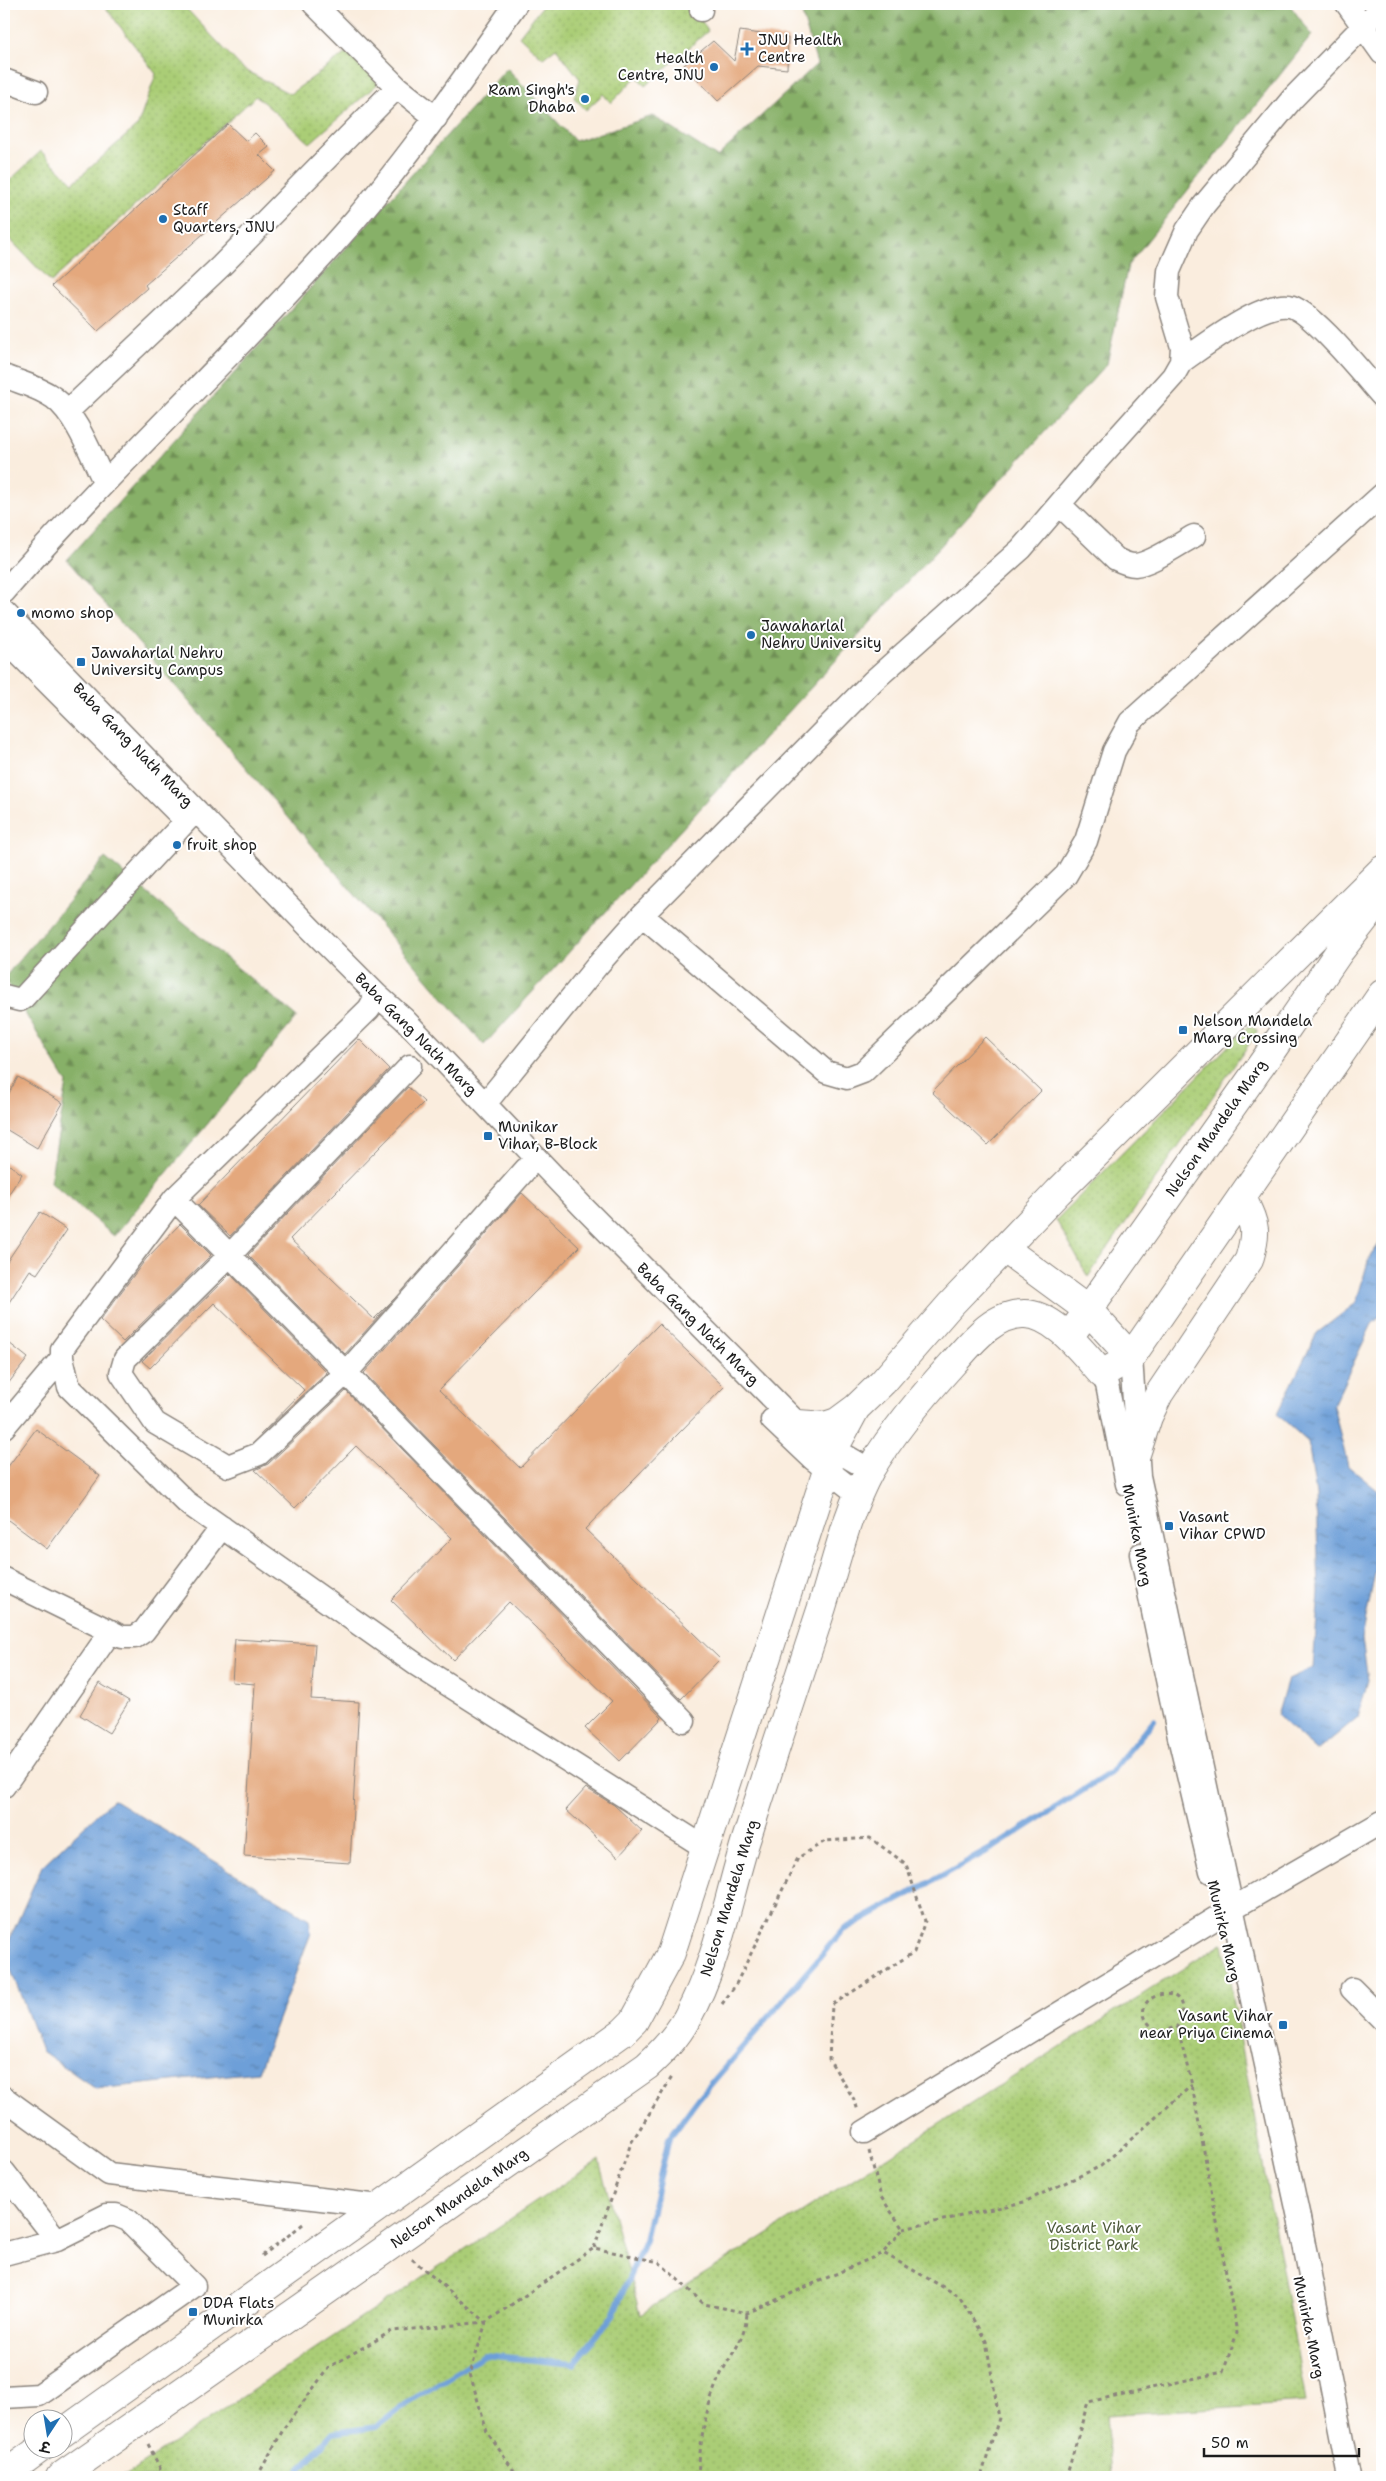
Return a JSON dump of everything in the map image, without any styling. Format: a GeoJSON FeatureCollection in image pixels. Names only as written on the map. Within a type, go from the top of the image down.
{"type":"FeatureCollection","features":[{"type":"Feature","properties":{"kind":"main road"},"geometry":{"type":"LineString","coordinates":[[798,1424],[825,1426],[837,1422],[856,1408],[883,1382],[950,1305],[1004,1249],[1282,968],[1382,870]]}},
{"type":"Feature","properties":{"kind":"main road","name":"Nelson Mandela Marg"},"geometry":{"type":"LineString","coordinates":[[1069,1337],[1274,1047],[1310,992],[1382,897]]}},
{"type":"Feature","properties":{"kind":"main road"},"geometry":{"type":"LineString","coordinates":[[1104,1380],[1131,1358],[1382,994]]}},
{"type":"Feature","properties":{"kind":"main road"},"geometry":{"type":"LineString","coordinates":[[1136,1446],[1159,1394],[1249,1260],[1256,1237],[1253,1223],[1242,1197]]}},
{"type":"Feature","properties":{"kind":"main road"},"geometry":{"type":"LineString","coordinates":[[1004,1249],[1088,1310],[1131,1358]]}},
{"type":"Feature","properties":{"kind":"main road","name":"Nelson Mandela Marg"},"geometry":{"type":"LineString","coordinates":[[60,2477],[647,2066],[668,2045],[686,2020],[709,1971],[745,1845],[864,1482],[892,1436],[933,1385],[988,1328],[1008,1317],[1023,1314],[1038,1317],[1069,1337],[1104,1380]]}},
{"type":"Feature","properties":{"kind":"main road"},"geometry":{"type":"LineString","coordinates":[[72,2426],[623,2032],[634,2020],[671,1953],[831,1460],[856,1408]]}},
{"type":"Feature","properties":{"kind":"main road"},"geometry":{"type":"LineString","coordinates":[[4,2475],[27,2458]]}},
{"type":"Feature","properties":{"kind":"street"},"geometry":{"type":"LineString","coordinates":[[314,4],[397,87],[436,118]]}},
{"type":"Feature","properties":{"kind":"street"},"geometry":{"type":"LineString","coordinates":[[4,592],[104,481],[171,417],[354,221],[436,118],[516,4]]}},
{"type":"Feature","properties":{"kind":"street"},"geometry":{"type":"LineString","coordinates":[[1347,4],[1382,53]]}},
{"type":"Feature","properties":{"kind":"street"},"geometry":{"type":"LineString","coordinates":[[485,1104],[596,967],[642,915],[873,680],[1021,550],[1173,376],[1181,362],[1182,347],[1167,297],[1169,271],[1187,230],[1204,205],[1293,98],[1382,7]]}},
{"type":"Feature","properties":{"kind":"street"},"geometry":{"type":"LineString","coordinates":[[4,80],[36,92]]}},
{"type":"Feature","properties":{"kind":"street"},"geometry":{"type":"LineString","coordinates":[[68,411],[221,266],[397,87]]}},
{"type":"Feature","properties":{"kind":"street"},"geometry":{"type":"LineString","coordinates":[[1181,362],[1245,319],[1288,306],[1308,314],[1382,396]]}},
{"type":"Feature","properties":{"kind":"street"},"geometry":{"type":"LineString","coordinates":[[4,376],[42,390],[56,399],[68,411],[104,481]]}},
{"type":"Feature","properties":{"kind":"street"},"geometry":{"type":"LineString","coordinates":[[642,915],[826,1072],[847,1078],[863,1072],[1066,875],[1086,841],[1114,751],[1130,722],[1382,495]]}},
{"type":"Feature","properties":{"kind":"street"},"geometry":{"type":"LineString","coordinates":[[1060,505],[1116,559],[1125,563],[1135,565],[1144,563],[1194,536]]}},
{"type":"Feature","properties":{"kind":"street","name":"Baba Gang Nath Marg"},"geometry":{"type":"LineString","coordinates":[[4,612],[191,816],[373,1002],[393,1030],[526,1170],[796,1444],[831,1460]]}},
{"type":"Feature","properties":{"kind":"street","name":"Baba Gang Nath Marg"},"geometry":{"type":"LineString","coordinates":[[4,639],[191,816]]}},
{"type":"Feature","properties":{"kind":"street"},"geometry":{"type":"LineString","coordinates":[[4,996],[20,1000],[23,998],[191,816]]}},
{"type":"Feature","properties":{"kind":"street"},"geometry":{"type":"LineString","coordinates":[[373,1002],[174,1199],[62,1348],[62,1358],[69,1387],[186,1502],[417,1665],[704,1847]]}},
{"type":"Feature","properties":{"kind":"street","name":"Baba Gang Nath Marg"},"geometry":{"type":"LineString","coordinates":[[373,1002],[404,1019],[583,1207],[808,1434],[831,1460]]}},
{"type":"Feature","properties":{"kind":"street"},"geometry":{"type":"LineString","coordinates":[[410,1066],[230,1255],[125,1359],[120,1373],[155,1423],[228,1466],[259,1454],[346,1373],[526,1170]]}},
{"type":"Feature","properties":{"kind":"street"},"geometry":{"type":"LineString","coordinates":[[174,1199],[684,1721]]}},
{"type":"Feature","properties":{"kind":"street"},"geometry":{"type":"LineString","coordinates":[[6,1420],[62,1358]]}},
{"type":"Feature","properties":{"kind":"street","name":"Munirka Marg"},"geometry":{"type":"LineString","coordinates":[[1131,1358],[1139,1476],[1228,1912],[1322,2386],[1338,2477]]}},
{"type":"Feature","properties":{"kind":"street","name":"Munirka Marg"},"geometry":{"type":"LineString","coordinates":[[1104,1380],[1160,1651],[1228,1912],[1307,2256],[1349,2477]]}},
{"type":"Feature","properties":{"kind":"street"},"geometry":{"type":"LineString","coordinates":[[831,1460],[864,1482]]}},
{"type":"Feature","properties":{"kind":"street"},"geometry":{"type":"LineString","coordinates":[[4,1579],[129,1638],[144,1631],[222,1527]]}},
{"type":"Feature","properties":{"kind":"street"},"geometry":{"type":"LineString","coordinates":[[4,1786],[111,1631]]}},
{"type":"Feature","properties":{"kind":"street"},"geometry":{"type":"LineString","coordinates":[[864,2132],[1228,1912],[1382,1822]]}},
{"type":"Feature","properties":{"kind":"street"},"geometry":{"type":"LineString","coordinates":[[1352,1989],[1382,2019]]}},
{"type":"Feature","properties":{"kind":"street"},"geometry":{"type":"LineString","coordinates":[[4,2098],[109,2174],[380,2206]]}},
{"type":"Feature","properties":{"kind":"street"},"geometry":{"type":"LineString","coordinates":[[4,2172],[57,2240]]}},
{"type":"Feature","properties":{"kind":"street"},"geometry":{"type":"LineString","coordinates":[[4,2254],[57,2240],[107,2215],[120,2216],[128,2220],[194,2286],[39,2395],[4,2397]]}},
{"type":"Feature","properties":{"kind":"path"},"geometry":{"type":"LineString","coordinates":[[718,2009],[735,1986],[798,1858],[825,1841],[870,1838],[906,1864],[925,1920],[914,1952],[832,2004],[829,2060],[856,2101],[881,2197],[903,2229]]}},
{"type":"Feature","properties":{"kind":"path"},"geometry":{"type":"LineString","coordinates":[[1066,2477],[1088,2402],[1223,2372],[1237,2333],[1192,2085],[1177,2026],[1183,2014],[1180,2002],[1173,1995],[1160,1993],[1151,1997],[1144,2008],[1145,2019],[1153,2028],[1164,2031],[1177,2026]]}},
{"type":"Feature","properties":{"kind":"path"},"geometry":{"type":"LineString","coordinates":[[259,2476],[284,2428],[329,2367],[392,2331],[486,2322],[594,2248],[631,2143],[675,2073]]}},
{"type":"Feature","properties":{"kind":"path"},"geometry":{"type":"LineString","coordinates":[[594,2248],[659,2262],[704,2304],[747,2313],[883,2252],[903,2229],[1024,2202],[1101,2166],[1192,2085]]}},
{"type":"Feature","properties":{"kind":"path"},"geometry":{"type":"LineString","coordinates":[[262,2256],[303,2224]]}},
{"type":"Feature","properties":{"kind":"path"},"geometry":{"type":"LineString","coordinates":[[394,2244],[486,2322]]}},
{"type":"Feature","properties":{"kind":"path"},"geometry":{"type":"LineString","coordinates":[[883,2252],[959,2296],[986,2341],[999,2418],[981,2477]]}},
{"type":"Feature","properties":{"kind":"path"},"geometry":{"type":"LineString","coordinates":[[698,2477],[700,2438],[719,2377],[746,2331],[747,2313]]}},
{"type":"Feature","properties":{"kind":"path"},"geometry":{"type":"LineString","coordinates":[[486,2322],[470,2374],[487,2432],[518,2477]]}},
{"type":"Feature","properties":{"kind":"path"},"geometry":{"type":"LineString","coordinates":[[137,2423],[162,2472],[161,2477]]}},
{"type":"Feature","properties":{"kind":"green space"},"geometry":{"type":"Polygon","coordinates":[[[103,4],[182,4],[243,69],[290,94],[357,45],[389,74],[310,143],[256,96],[51,282],[4,233],[4,186],[41,151],[73,183],[138,125],[156,74],[103,4]]]}},
{"type":"Feature","properties":{"kind":"green space"},"geometry":{"type":"Polygon","coordinates":[[[544,4],[691,4],[708,31],[645,86],[637,76],[611,103],[603,94],[586,110],[574,98],[580,79],[556,48],[543,58],[519,36],[544,4]]]}},
{"type":"Feature","properties":{"kind":"green space"},"geometry":{"type":"Polygon","coordinates":[[[799,4],[1289,4],[1312,35],[1128,265],[1107,364],[484,1045],[67,560],[507,68],[575,141],[653,116],[717,157],[817,64],[799,4]]]}},
{"type":"Feature","properties":{"kind":"green space"},"geometry":{"type":"Polygon","coordinates":[[[105,858],[297,1017],[114,1236],[50,1182],[67,1083],[4,978],[105,858]]]}},
{"type":"Feature","properties":{"kind":"green space"},"geometry":{"type":"Polygon","coordinates":[[[1249,1025],[1258,1031],[1088,1277],[1056,1220],[1249,1025]]]}},
{"type":"Feature","properties":{"kind":"green space","name":"Vasant Vihar District Park"},"geometry":{"type":"Polygon","coordinates":[[[1223,1943],[1306,2402],[1106,2415],[1111,2477],[122,2477],[599,2160],[640,2315],[1223,1943]]]}},
{"type":"Feature","properties":{"kind":"water"},"geometry":{"type":"Polygon","coordinates":[[[1382,1240],[1382,1315],[1372,1324],[1333,1406],[1348,1466],[1382,1494],[1382,1563],[1375,1573],[1362,1639],[1368,1680],[1358,1717],[1317,1751],[1277,1716],[1288,1679],[1313,1668],[1319,1593],[1316,1494],[1308,1442],[1277,1414],[1317,1333],[1356,1303],[1369,1258],[1382,1240]]]}},
{"type":"Feature","properties":{"kind":"water"},"geometry":{"type":"Polygon","coordinates":[[[113,1799],[309,1919],[311,1933],[258,2072],[96,2089],[42,2051],[4,1952],[42,1866],[113,1799]]]}},
{"type":"Feature","properties":{"kind":"building","name":"Health Centre, JNU"},"geometry":{"type":"Polygon","coordinates":[[[740,31],[788,38],[787,69],[758,66],[718,101],[684,65],[713,41],[734,61],[740,31]]]}},
{"type":"Feature","properties":{"kind":"building"},"geometry":{"type":"Polygon","coordinates":[[[228,124],[246,141],[255,133],[269,147],[259,155],[275,171],[145,285],[147,288],[98,331],[52,286],[228,124]]]}},
{"type":"Feature","properties":{"kind":"building"},"geometry":{"type":"Polygon","coordinates":[[[985,1037],[1041,1091],[988,1145],[932,1092],[985,1037]]]}},
{"type":"Feature","properties":{"kind":"building"},"geometry":{"type":"Polygon","coordinates":[[[359,1039],[389,1069],[230,1236],[198,1205],[359,1039]]]}},
{"type":"Feature","properties":{"kind":"building"},"geometry":{"type":"Polygon","coordinates":[[[18,1077],[63,1103],[37,1148],[4,1128],[4,1102],[18,1077]]]}},
{"type":"Feature","properties":{"kind":"building"},"geometry":{"type":"Polygon","coordinates":[[[408,1087],[424,1102],[290,1239],[374,1319],[396,1297],[345,1354],[248,1255],[408,1087]]]}},
{"type":"Feature","properties":{"kind":"building"},"geometry":{"type":"Polygon","coordinates":[[[4,1161],[22,1174],[4,1201],[4,1161]]]}},
{"type":"Feature","properties":{"kind":"building"},"geometry":{"type":"Polygon","coordinates":[[[522,1193],[579,1247],[439,1390],[520,1468],[659,1324],[724,1387],[585,1529],[720,1659],[681,1699],[364,1373],[522,1193]]]}},
{"type":"Feature","properties":{"kind":"building"},"geometry":{"type":"Polygon","coordinates":[[[40,1212],[67,1230],[37,1274],[30,1270],[4,1310],[4,1266],[40,1212]]]}},
{"type":"Feature","properties":{"kind":"building"},"geometry":{"type":"Polygon","coordinates":[[[180,1224],[211,1255],[123,1342],[100,1320],[146,1259],[180,1224]]]}},
{"type":"Feature","properties":{"kind":"building"},"geometry":{"type":"Polygon","coordinates":[[[230,1274],[327,1373],[260,1435],[304,1390],[214,1303],[150,1368],[142,1361],[230,1274]]]}},
{"type":"Feature","properties":{"kind":"building"},"geometry":{"type":"Polygon","coordinates":[[[4,1339],[28,1358],[4,1389],[4,1339]]]}},
{"type":"Feature","properties":{"kind":"building"},"geometry":{"type":"Polygon","coordinates":[[[346,1391],[662,1718],[620,1761],[585,1728],[612,1701],[509,1602],[453,1660],[391,1600],[452,1538],[356,1446],[295,1508],[255,1470],[268,1464],[346,1391]]]}},
{"type":"Feature","properties":{"kind":"building"},"geometry":{"type":"Polygon","coordinates":[[[36,1429],[100,1476],[47,1549],[4,1517],[4,1472],[36,1429]]]}},
{"type":"Feature","properties":{"kind":"building"},"geometry":{"type":"Polygon","coordinates":[[[235,1639],[315,1644],[311,1699],[359,1702],[350,1863],[244,1856],[255,1684],[232,1682],[235,1639]]]}},
{"type":"Feature","properties":{"kind":"building"},"geometry":{"type":"Polygon","coordinates":[[[99,1683],[129,1701],[109,1733],[80,1715],[99,1683]]]}},
{"type":"Feature","properties":{"kind":"building"},"geometry":{"type":"Polygon","coordinates":[[[586,1788],[614,1805],[642,1831],[618,1857],[566,1810],[586,1788]]]}},
{"type":"Feature","properties":{"kind":"waterway"},"geometry":{"type":"LineString","coordinates":[[293,2477],[333,2433],[376,2427],[407,2403],[484,2355],[574,2364],[613,2315],[645,2240],[669,2138],[699,2098],[843,1930],[996,1846],[1110,1773],[1154,1720]]}},
{"type":"Feature","properties":{"kind":"place","name":"JNU Health Centre"},"geometry":{"type":"Point","coordinates":[747,49]}},
{"type":"Feature","properties":{"kind":"place","name":"Health Centre, JNU"},"geometry":{"type":"Point","coordinates":[714,67]}},
{"type":"Feature","properties":{"kind":"place","name":"Ram Singh's Dhaba"},"geometry":{"type":"Point","coordinates":[585,99]}},
{"type":"Feature","properties":{"kind":"place","name":"Staff Quarters, JNU"},"geometry":{"type":"Point","coordinates":[163,219]}},
{"type":"Feature","properties":{"kind":"place","name":"momo shop"},"geometry":{"type":"Point","coordinates":[21,613]}},
{"type":"Feature","properties":{"kind":"place","name":"Jawaharlal Nehru University"},"geometry":{"type":"Point","coordinates":[751,635]}},
{"type":"Feature","properties":{"kind":"place","name":"Jawaharlal Nehru University Campus"},"geometry":{"type":"Point","coordinates":[81,662]}},
{"type":"Feature","properties":{"kind":"place","name":"fruit shop"},"geometry":{"type":"Point","coordinates":[177,845]}},
{"type":"Feature","properties":{"kind":"place","name":"Nelson Mandela Marg Crossing"},"geometry":{"type":"Point","coordinates":[1183,1030]}},
{"type":"Feature","properties":{"kind":"place","name":"Munikar Vihar, B-Block"},"geometry":{"type":"Point","coordinates":[488,1136]}},
{"type":"Feature","properties":{"kind":"place","name":"Vasant Vihar CPWD"},"geometry":{"type":"Point","coordinates":[1169,1526]}},
{"type":"Feature","properties":{"kind":"place","name":"Vasant Vihar near Priya Cinema"},"geometry":{"type":"Point","coordinates":[1283,2025]}},
{"type":"Feature","properties":{"kind":"place","name":"DDA Flats Munirka"},"geometry":{"type":"Point","coordinates":[193,2312]}}]}
